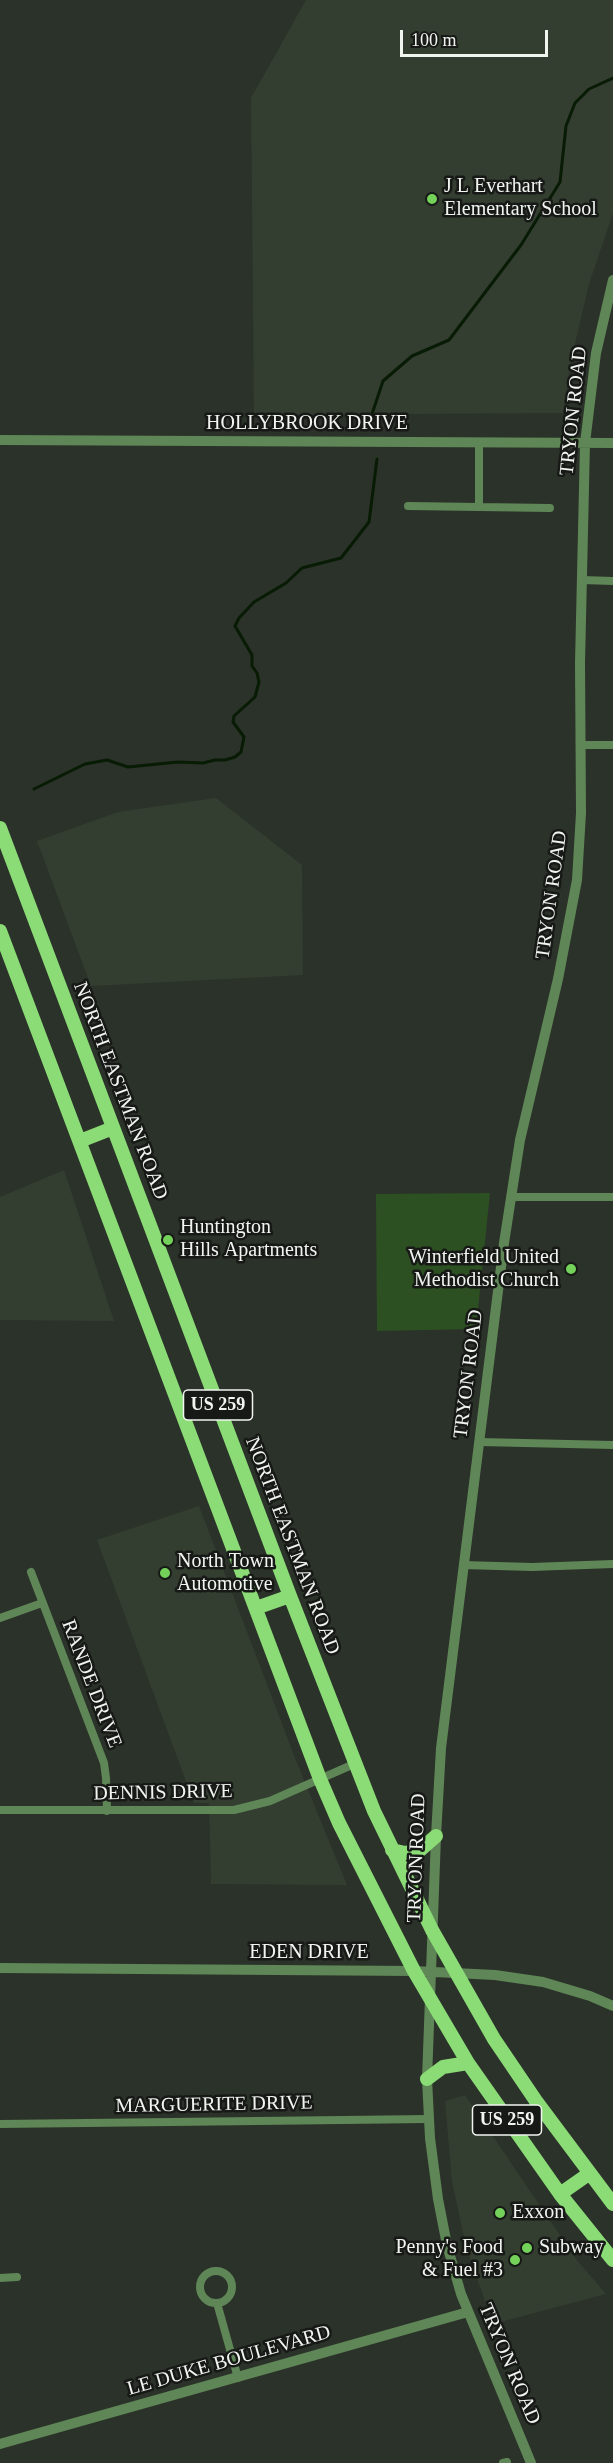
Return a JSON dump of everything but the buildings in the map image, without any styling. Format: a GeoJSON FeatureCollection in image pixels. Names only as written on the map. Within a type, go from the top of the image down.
{"type":"FeatureCollection","features":[{"type":"Feature","properties":{"kind":"main road","name":"NORTH EASTMAN ROAD"},"geometry":{"type":"LineString","coordinates":[[0,828],[354,1764],[392,1850],[432,1930],[494,2038],[536,2101],[613,2204]]}},
{"type":"Feature","properties":{"kind":"main road","name":"US 259"},"geometry":{"type":"LineString","coordinates":[[0,931],[320,1779],[359,1865],[414,1971],[468,2063],[560,2194],[613,2260]]}},
{"type":"Feature","properties":{"kind":"main road"},"geometry":{"type":"LineString","coordinates":[[80,1141],[113,1128]]}},
{"type":"Feature","properties":{"kind":"main road"},"geometry":{"type":"LineString","coordinates":[[256,1608],[290,1596]]}},
{"type":"Feature","properties":{"kind":"main road"},"geometry":{"type":"LineString","coordinates":[[392,1850],[405,1853],[419,1851],[436,1836]]}},
{"type":"Feature","properties":{"kind":"main road"},"geometry":{"type":"LineString","coordinates":[[428,2079],[443,2067],[468,2063]]}},
{"type":"Feature","properties":{"kind":"main road"},"geometry":{"type":"LineString","coordinates":[[560,2194],[590,2173]]}},
{"type":"Feature","properties":{"kind":"street","name":"TRYON ROAD"},"geometry":{"type":"LineString","coordinates":[[531,2463],[468,2312],[451,2262],[442,2223],[428,2119],[432,1930],[441,1748],[511,1197],[520,1140],[573,904],[581,832],[585,443],[596,353],[613,280]]}},
{"type":"Feature","properties":{"kind":"street","name":"HOLLYBROOK DRIVE"},"geometry":{"type":"LineString","coordinates":[[0,440],[613,443]]}},
{"type":"Feature","properties":{"kind":"street"},"geometry":{"type":"LineString","coordinates":[[479,442],[479,507]]}},
{"type":"Feature","properties":{"kind":"street"},"geometry":{"type":"LineString","coordinates":[[408,506],[550,508]]}},
{"type":"Feature","properties":{"kind":"street"},"geometry":{"type":"LineString","coordinates":[[582,580],[613,582]]}},
{"type":"Feature","properties":{"kind":"street"},"geometry":{"type":"LineString","coordinates":[[581,745],[613,745]]}},
{"type":"Feature","properties":{"kind":"street"},"geometry":{"type":"LineString","coordinates":[[511,1197],[613,1197]]}},
{"type":"Feature","properties":{"kind":"street"},"geometry":{"type":"LineString","coordinates":[[479,1442],[613,1445]]}},
{"type":"Feature","properties":{"kind":"street"},"geometry":{"type":"LineString","coordinates":[[464,1565],[532,1567],[613,1564]]}},
{"type":"Feature","properties":{"kind":"street","name":"RANDE DRIVE"},"geometry":{"type":"LineString","coordinates":[[31,1572],[104,1764],[106,1811]]}},
{"type":"Feature","properties":{"kind":"street"},"geometry":{"type":"LineString","coordinates":[[0,1618],[42,1603]]}},
{"type":"Feature","properties":{"kind":"street","name":"DENNIS DRIVE"},"geometry":{"type":"LineString","coordinates":[[0,1810],[234,1810],[270,1801],[354,1764]]}},
{"type":"Feature","properties":{"kind":"street","name":"EDEN DRIVE"},"geometry":{"type":"LineString","coordinates":[[0,1968],[414,1971],[506,1976],[570,1989],[613,2006]]}},
{"type":"Feature","properties":{"kind":"street","name":"MARGUERITE DRIVE"},"geometry":{"type":"LineString","coordinates":[[0,2124],[428,2119]]}},
{"type":"Feature","properties":{"kind":"street"},"geometry":{"type":"LineString","coordinates":[[0,2278],[17,2277]]}},
{"type":"Feature","properties":{"kind":"street"},"geometry":{"type":"LineString","coordinates":[[217,2303],[238,2378]]}},
{"type":"Feature","properties":{"kind":"street","name":"LE DUKE BOULEVARD"},"geometry":{"type":"LineString","coordinates":[[0,2444],[468,2312]]}},
{"type":"Feature","properties":{"kind":"shaded area","name":"J L Everhart Elementary School"},"geometry":{"type":"Polygon","coordinates":[[[306,0],[613,0],[613,213],[589,284],[570,365],[563,413],[254,415],[251,98],[306,0]]]}},
{"type":"Feature","properties":{"kind":"shaded area"},"geometry":{"type":"Polygon","coordinates":[[[216,798],[302,865],[303,975],[91,986],[37,841],[118,812],[216,798]]]}},
{"type":"Feature","properties":{"kind":"shaded area"},"geometry":{"type":"Polygon","coordinates":[[[64,1170],[114,1321],[0,1320],[0,1197],[64,1170]]]}},
{"type":"Feature","properties":{"kind":"shaded area"},"geometry":{"type":"Polygon","coordinates":[[[199,1506],[297,1763],[347,1885],[211,1884],[209,1803],[194,1803],[97,1540],[199,1506]]]}},
{"type":"Feature","properties":{"kind":"shaded area"},"geometry":{"type":"Polygon","coordinates":[[[465,2095],[576,2259],[606,2294],[493,2324],[467,2250],[452,2182],[445,2101],[465,2095]]]}},
{"type":"Feature","properties":{"kind":"green space"},"geometry":{"type":"Polygon","coordinates":[[[490,1193],[476,1329],[377,1331],[376,1194],[490,1193]]]}},
{"type":"Feature","properties":{"kind":"waterway"},"geometry":{"type":"LineString","coordinates":[[372,414],[383,381],[412,356],[449,340],[521,245],[560,182],[566,126],[575,103],[589,89],[613,78]]}},
{"type":"Feature","properties":{"kind":"waterway"},"geometry":{"type":"LineString","coordinates":[[34,789],[85,764],[107,760],[128,767],[178,762],[203,763],[225,760],[241,752],[244,737],[233,722],[234,716],[255,697],[259,682],[252,666],[252,655],[235,626],[239,618],[254,602],[286,583],[302,568],[341,558],[369,522],[377,459]]}},
{"type":"Feature","properties":{"kind":"place","name":"J L Everhart Elementary School"},"geometry":{"type":"Point","coordinates":[432,199]}},
{"type":"Feature","properties":{"kind":"place","name":"Huntington Hills Apartments"},"geometry":{"type":"Point","coordinates":[168,1240]}},
{"type":"Feature","properties":{"kind":"place","name":"Winterfield United Methodist Church"},"geometry":{"type":"Point","coordinates":[571,1269]}},
{"type":"Feature","properties":{"kind":"place","name":"North Town Automotive"},"geometry":{"type":"Point","coordinates":[165,1573]}},
{"type":"Feature","properties":{"kind":"place","name":"Exxon"},"geometry":{"type":"Point","coordinates":[500,2213]}},
{"type":"Feature","properties":{"kind":"place","name":"Subway"},"geometry":{"type":"Point","coordinates":[527,2248]}},
{"type":"Feature","properties":{"kind":"place","name":"Penny's Food & Fuel #3"},"geometry":{"type":"Point","coordinates":[515,2260]}}]}
